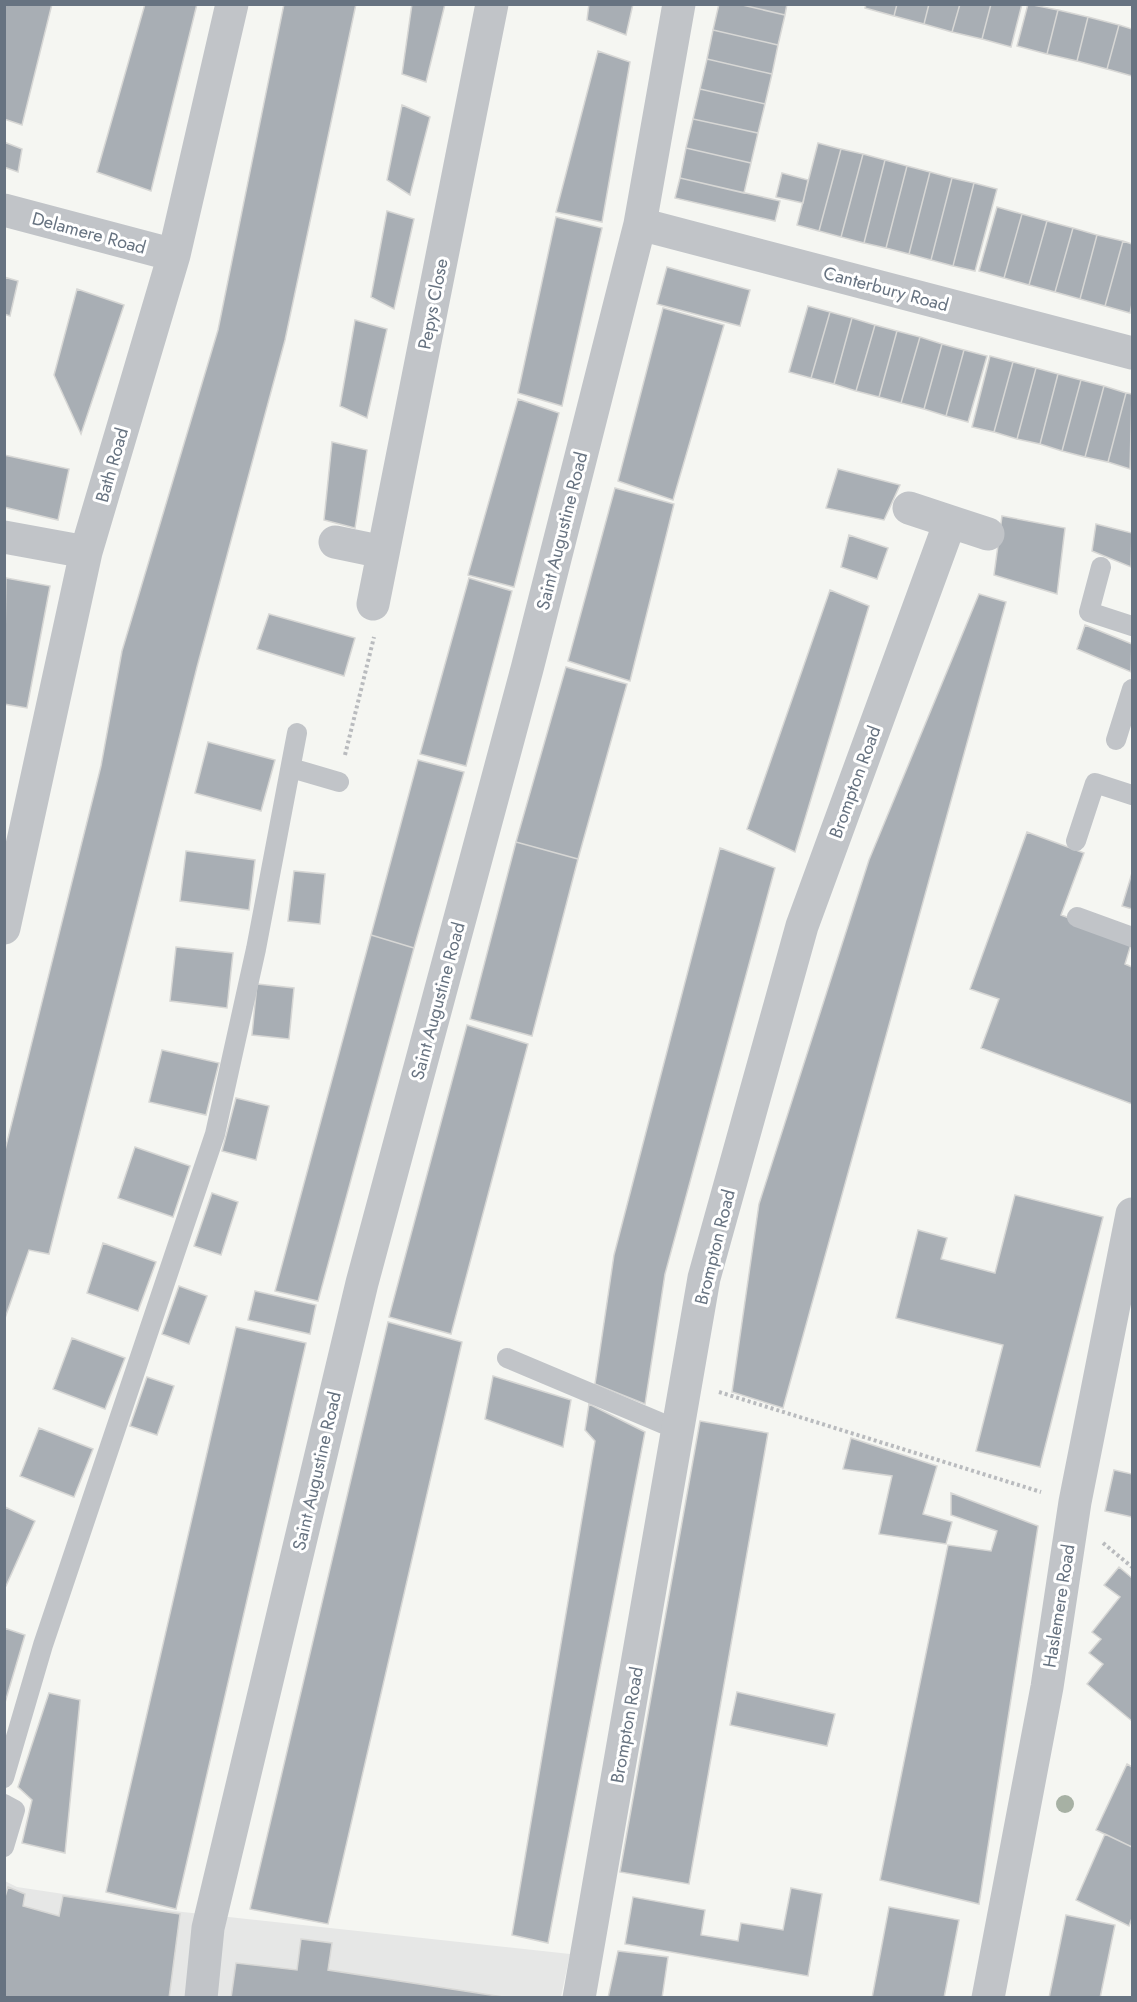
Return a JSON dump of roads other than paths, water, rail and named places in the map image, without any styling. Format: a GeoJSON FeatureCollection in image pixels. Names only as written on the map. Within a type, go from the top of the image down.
{"type":"FeatureCollection","features":[{"type":"Feature","properties":{"kind":"street","name":"Bath Road"},"geometry":{"type":"LineString","coordinates":[[4,928],[11,861],[86,552],[174,255],[232,4]]}},
{"type":"Feature","properties":{"kind":"street","name":"Pepys Close"},"geometry":{"type":"LineString","coordinates":[[373,604],[492,4]]}},
{"type":"Feature","properties":{"kind":"street","name":"Saint Augustine Road"},"geometry":{"type":"LineString","coordinates":[[201,1998],[208,1928],[362,1282],[524,680],[640,224],[679,4]]}},
{"type":"Feature","properties":{"kind":"street","name":"Delamere Road"},"geometry":{"type":"LineString","coordinates":[[4,210],[174,255]]}},
{"type":"Feature","properties":{"kind":"street","name":"Canterbury Road"},"geometry":{"type":"LineString","coordinates":[[640,224],[1132,353]]}},
{"type":"Feature","properties":{"kind":"street"},"geometry":{"type":"LineString","coordinates":[[909,508],[988,534]]}},
{"type":"Feature","properties":{"kind":"street","name":"Brompton Road"},"geometry":{"type":"LineString","coordinates":[[579,1998],[704,1278],[802,926],[950,522]]}},
{"type":"Feature","properties":{"kind":"street"},"geometry":{"type":"LineString","coordinates":[[4,537],[86,552]]}},
{"type":"Feature","properties":{"kind":"street"},"geometry":{"type":"LineString","coordinates":[[335,542],[384,552]]}},
{"type":"Feature","properties":{"kind":"street","name":"Haslemere Road"},"geometry":{"type":"LineString","coordinates":[[988,1998],[1047,1687],[1075,1502],[1132,1214]]}},
{"type":"Feature","properties":{"kind":"lane"},"geometry":{"type":"LineString","coordinates":[[1101,567],[1089,612],[1132,627]]}},
{"type":"Feature","properties":{"kind":"lane"},"geometry":{"type":"LineString","coordinates":[[1116,740],[1132,689]]}},
{"type":"Feature","properties":{"kind":"lane"},"geometry":{"type":"LineString","coordinates":[[4,1778],[43,1645],[215,1134],[256,949],[297,733]]}},
{"type":"Feature","properties":{"kind":"lane"},"geometry":{"type":"LineString","coordinates":[[291,768],[339,782]]}},
{"type":"Feature","properties":{"kind":"lane"},"geometry":{"type":"LineString","coordinates":[[1076,841],[1095,783],[1132,795]]}},
{"type":"Feature","properties":{"kind":"lane"},"geometry":{"type":"LineString","coordinates":[[1077,917],[1132,937]]}},
{"type":"Feature","properties":{"kind":"lane"},"geometry":{"type":"LineString","coordinates":[[507,1358],[678,1430]]}},
{"type":"Feature","properties":{"kind":"lane"},"geometry":{"type":"LineString","coordinates":[[4,1804],[15,1810],[4,1847]]}}]}
